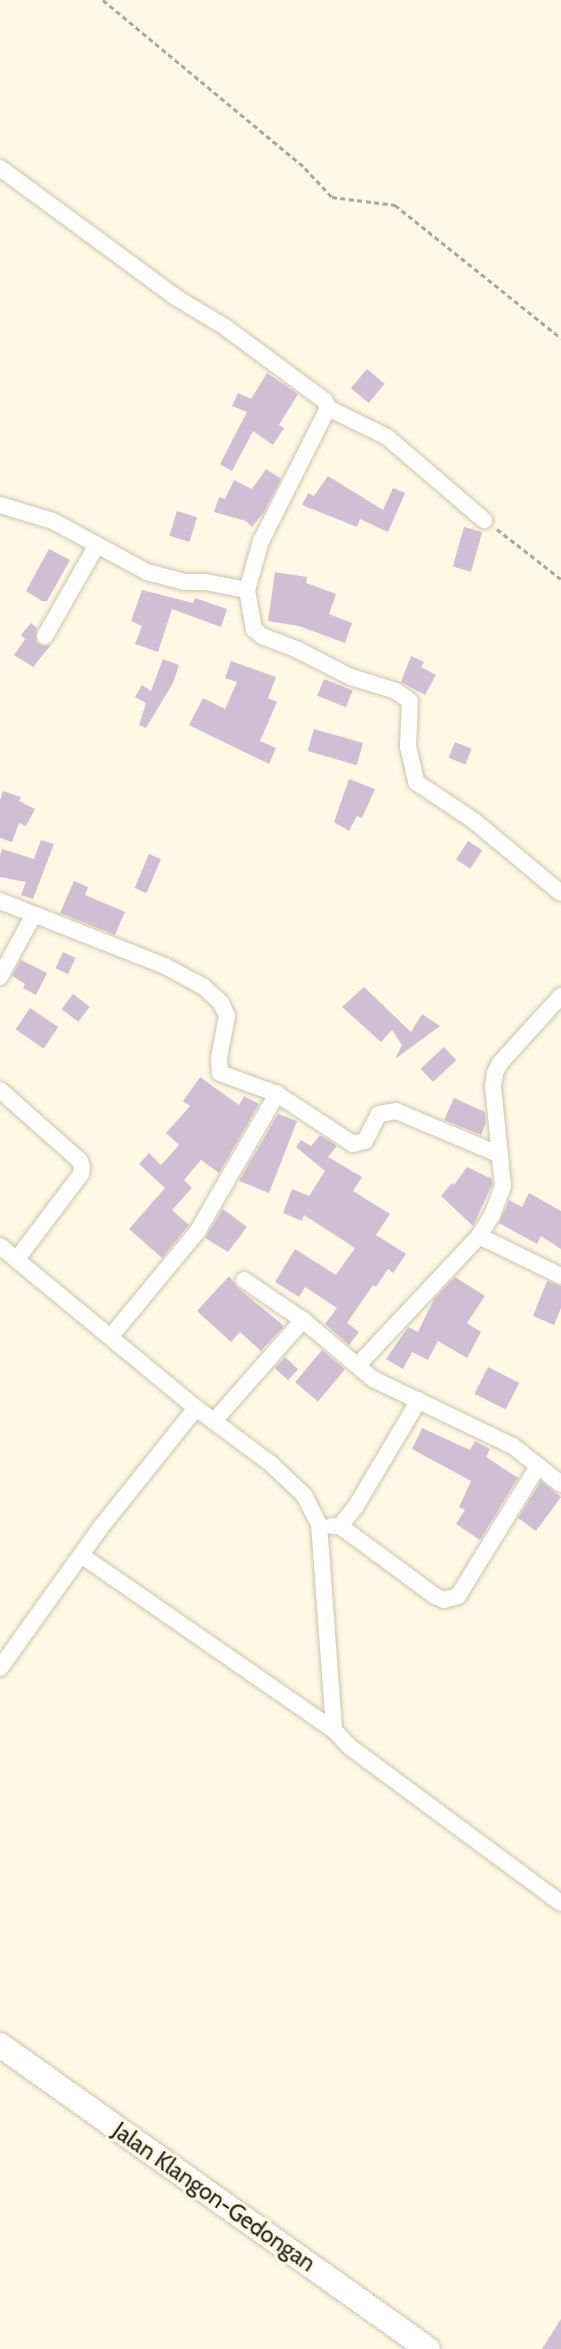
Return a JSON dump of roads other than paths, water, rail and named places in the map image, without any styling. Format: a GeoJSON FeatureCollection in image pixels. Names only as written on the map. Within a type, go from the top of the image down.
{"type":"FeatureCollection","features":[{"type":"Feature","properties":{"kind":"main road","name":"Jalan Klangon-Gedongan"},"geometry":{"type":"LineString","coordinates":[[0,2045],[428,2349]]}},
{"type":"Feature","properties":{"kind":"street"},"geometry":{"type":"LineString","coordinates":[[0,168],[177,299],[225,327],[317,394],[328,408],[387,437],[484,520]]}},
{"type":"Feature","properties":{"kind":"street"},"geometry":{"type":"LineString","coordinates":[[328,408],[261,541],[247,590],[254,629],[262,636],[298,650],[351,677],[396,691],[410,701],[408,746],[416,782],[473,820],[561,893]]}},
{"type":"Feature","properties":{"kind":"street"},"geometry":{"type":"LineString","coordinates":[[0,505],[52,521],[147,572],[184,582],[205,582],[247,590]]}},
{"type":"Feature","properties":{"kind":"street"},"geometry":{"type":"LineString","coordinates":[[45,636],[97,545]]}},
{"type":"Feature","properties":{"kind":"street"},"geometry":{"type":"LineString","coordinates":[[0,901],[165,966],[204,987],[222,1003],[227,1016],[219,1058],[220,1073],[276,1094],[353,1144],[365,1141],[379,1114],[396,1111],[500,1155]]}},
{"type":"Feature","properties":{"kind":"street"},"geometry":{"type":"LineString","coordinates":[[0,977],[33,916]]}},
{"type":"Feature","properties":{"kind":"street"},"geometry":{"type":"LineString","coordinates":[[358,1365],[479,1236],[503,1186],[493,1086],[495,1073],[500,1063],[561,996]]}},
{"type":"Feature","properties":{"kind":"street"},"geometry":{"type":"LineString","coordinates":[[0,1090],[80,1161],[82,1167],[80,1174],[17,1259]]}},
{"type":"Feature","properties":{"kind":"street"},"geometry":{"type":"LineString","coordinates":[[111,1336],[197,1232],[276,1094]]}},
{"type":"Feature","properties":{"kind":"street"},"geometry":{"type":"LineString","coordinates":[[479,1236],[561,1276]]}},
{"type":"Feature","properties":{"kind":"street"},"geometry":{"type":"LineString","coordinates":[[0,1246],[196,1408],[271,1464],[304,1495],[319,1524],[334,1730]]}},
{"type":"Feature","properties":{"kind":"street"},"geometry":{"type":"LineString","coordinates":[[244,1280],[303,1320],[373,1379],[513,1446],[561,1483]]}},
{"type":"Feature","properties":{"kind":"street"},"geometry":{"type":"LineString","coordinates":[[214,1421],[303,1320]]}},
{"type":"Feature","properties":{"kind":"street"},"geometry":{"type":"LineString","coordinates":[[340,1526],[356,1506],[419,1400]]}},
{"type":"Feature","properties":{"kind":"street"},"geometry":{"type":"LineString","coordinates":[[0,1668],[81,1555],[196,1408]]}},
{"type":"Feature","properties":{"kind":"street"},"geometry":{"type":"LineString","coordinates":[[319,1524],[340,1526],[435,1597],[444,1600],[458,1596],[538,1466]]}},
{"type":"Feature","properties":{"kind":"street"},"geometry":{"type":"LineString","coordinates":[[81,1555],[334,1730],[350,1747],[561,1903]]}}]}
